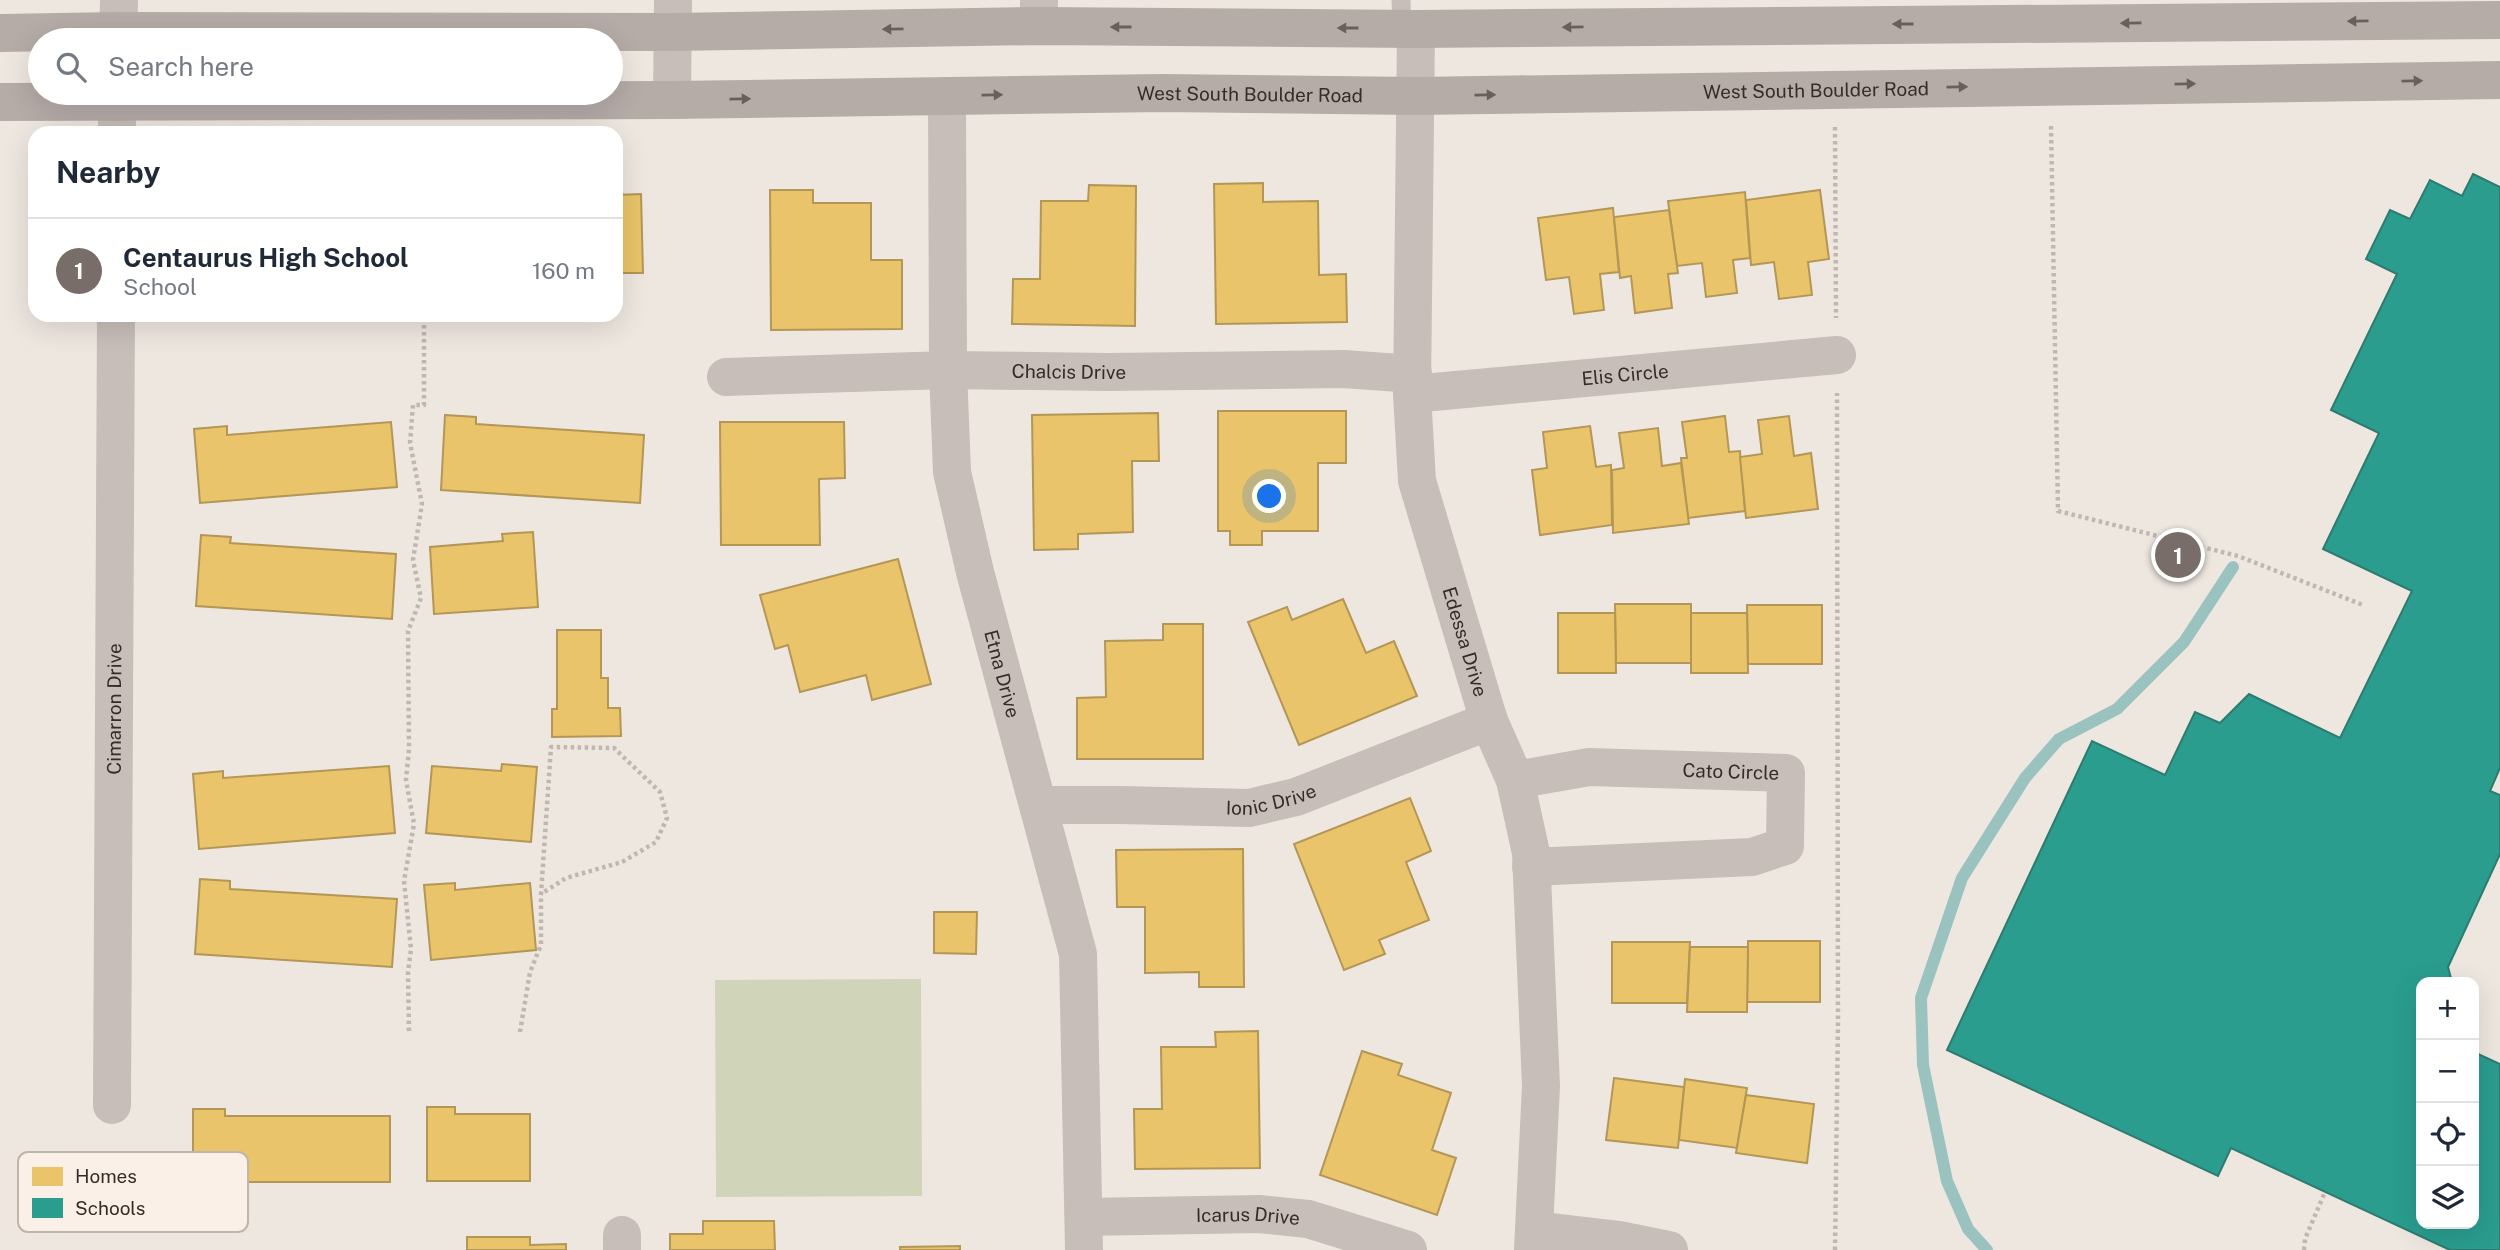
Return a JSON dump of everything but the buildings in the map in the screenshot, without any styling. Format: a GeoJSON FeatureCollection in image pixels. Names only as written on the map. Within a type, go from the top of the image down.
{"type":"FeatureCollection","features":[{"type":"Feature","properties":{"kind":"main road"},"geometry":{"type":"LineString","coordinates":[[66,28],[118,24],[1039,13],[1406,19],[1949,12],[2500,19]]}},
{"type":"Feature","properties":{"kind":"main road"},"geometry":{"type":"LineString","coordinates":[[0,33],[28,31]]}},
{"type":"Feature","properties":{"kind":"main road","name":"West South Boulder Road"},"geometry":{"type":"LineString","coordinates":[[623,101],[1163,93],[1416,96],[2500,80]]}},
{"type":"Feature","properties":{"kind":"main road","name":"West South Boulder Road"},"geometry":{"type":"LineString","coordinates":[[0,102],[28,104]]}},
{"type":"Feature","properties":{"kind":"main road","name":"West South Boulder Road"},"geometry":{"type":"LineString","coordinates":[[50,105],[117,109],[364,105]]}},
{"type":"Feature","properties":{"kind":"street"},"geometry":{"type":"LineString","coordinates":[[672,100],[673,16]]}},
{"type":"Feature","properties":{"kind":"street","name":"Edessa Drive"},"geometry":{"type":"LineString","coordinates":[[1406,19],[1416,96],[1413,384],[1417,481],[1489,721],[1515,780],[1531,853],[1541,1086],[1534,1240]]}},
{"type":"Feature","properties":{"kind":"street","name":"Etna Drive"},"geometry":{"type":"LineString","coordinates":[[947,96],[947,370],[953,472],[975,572],[1078,954],[1084,1233]]}},
{"type":"Feature","properties":{"kind":"street","name":"Cimarron Drive"},"geometry":{"type":"LineString","coordinates":[[112,1105],[116,322]]}},
{"type":"Feature","properties":{"kind":"street","name":"Elis Circle"},"geometry":{"type":"LineString","coordinates":[[1413,384],[1837,355]]}},
{"type":"Feature","properties":{"kind":"street","name":"Chalcis Drive"},"geometry":{"type":"LineString","coordinates":[[726,377],[947,370],[1108,372],[1343,369],[1413,384]]}},
{"type":"Feature","properties":{"kind":"street","name":"Ionic Drive"},"geometry":{"type":"LineString","coordinates":[[1039,805],[1250,808],[1296,797],[1489,721]]}},
{"type":"Feature","properties":{"kind":"street","name":"Cato Circle"},"geometry":{"type":"LineString","coordinates":[[1515,780],[1589,767],[1786,773],[1785,846],[1752,857],[1531,867]]}},
{"type":"Feature","properties":{"kind":"street","name":"Icarus Drive"},"geometry":{"type":"LineString","coordinates":[[1084,1233],[1259,1214],[1308,1219],[1408,1250]]}},
{"type":"Feature","properties":{"kind":"street"},"geometry":{"type":"LineString","coordinates":[[1534,1240],[1620,1240],[1669,1250]]}},
{"type":"Feature","properties":{"kind":"path"},"geometry":{"type":"LineString","coordinates":[[1835,89],[1838,1020],[1835,1250]]}},
{"type":"Feature","properties":{"kind":"path"},"geometry":{"type":"LineString","coordinates":[[2051,125],[2058,511],[2238,556],[2363,606]]}},
{"type":"Feature","properties":{"kind":"path"},"geometry":{"type":"LineString","coordinates":[[409,1031],[408,972],[411,949],[404,881],[414,824],[406,780],[409,749],[408,631],[421,598],[413,560],[422,504],[410,443],[413,405],[424,405],[424,322]]}},
{"type":"Feature","properties":{"kind":"path"},"geometry":{"type":"LineString","coordinates":[[520,1032],[530,972],[541,945],[541,894],[551,747],[614,748],[660,792],[667,818],[656,842],[622,862],[566,878],[541,894]]}},
{"type":"Feature","properties":{"kind":"path"},"geometry":{"type":"LineString","coordinates":[[2304,1250],[2305,1239],[2325,1192]]}},
{"type":"Feature","properties":{"kind":"green space"},"geometry":{"type":"Polygon","coordinates":[[[921,979],[922,1196],[716,1197],[715,980],[921,979]]]}},
{"type":"Feature","properties":{"kind":"waterway"},"geometry":{"type":"LineString","coordinates":[[1987,1250],[1968,1229],[1947,1181],[1923,1065],[1921,998],[1962,878],[2025,778],[2059,739],[2117,709],[2184,642],[2233,567]]}},
{"type":"Feature","properties":{"kind":"place","name":"Centaurus High School"},"geometry":{"type":"Point","coordinates":[2178,555]}}]}
